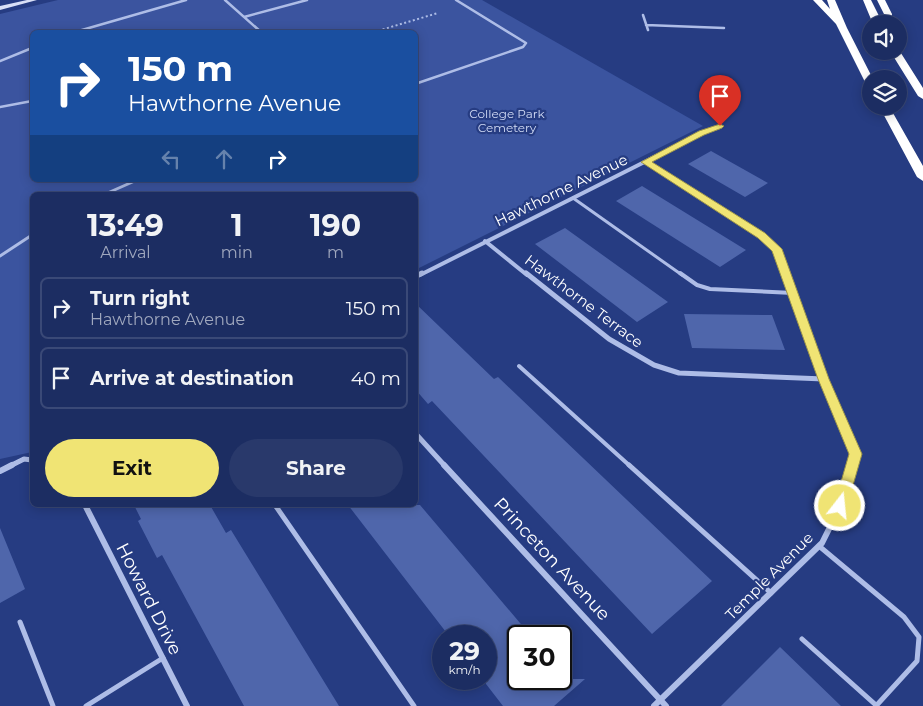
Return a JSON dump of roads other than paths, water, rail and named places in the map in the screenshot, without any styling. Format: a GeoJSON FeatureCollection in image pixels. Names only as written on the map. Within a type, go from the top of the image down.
{"type":"FeatureCollection","features":[{"type":"Feature","properties":{"kind":"highway"},"geometry":{"type":"LineString","coordinates":[[816,0],[842,28]]}},
{"type":"Feature","properties":{"kind":"highway"},"geometry":{"type":"LineString","coordinates":[[831,0],[842,28],[864,70]]}},
{"type":"Feature","properties":{"kind":"highway"},"geometry":{"type":"LineString","coordinates":[[867,0],[874,15]]}},
{"type":"Feature","properties":{"kind":"highway"},"geometry":{"type":"LineString","coordinates":[[881,0],[888,15]]}},
{"type":"Feature","properties":{"kind":"highway"},"geometry":{"type":"LineString","coordinates":[[901,60],[923,96]]}},
{"type":"Feature","properties":{"kind":"highway"},"geometry":{"type":"LineString","coordinates":[[889,115],[923,177]]}},
{"type":"Feature","properties":{"kind":"main road"},"geometry":{"type":"LineString","coordinates":[[0,8],[33,0]]}},
{"type":"Feature","properties":{"kind":"street","name":"Hawthorne Avenue"},"geometry":{"type":"LineString","coordinates":[[418,275],[702,133],[720,126]]}},
{"type":"Feature","properties":{"kind":"street","name":"Temple Avenue"},"geometry":{"type":"LineString","coordinates":[[645,162],[762,236],[777,249],[824,379],[856,454],[840,506],[819,546],[654,706]]}},
{"type":"Feature","properties":{"kind":"street","name":"Hawthorne Terrace"},"geometry":{"type":"LineString","coordinates":[[485,241],[609,339],[654,365],[679,373],[824,379]]}},
{"type":"Feature","properties":{"kind":"street","name":"Princeton Avenue"},"geometry":{"type":"LineString","coordinates":[[418,435],[666,706]]}},
{"type":"Feature","properties":{"kind":"street"},"geometry":{"type":"LineString","coordinates":[[0,471],[24,459],[30,460]]}},
{"type":"Feature","properties":{"kind":"street","name":"Howard Drive"},"geometry":{"type":"LineString","coordinates":[[86,507],[187,706]]}},
{"type":"Feature","properties":{"kind":"lane"},"geometry":{"type":"LineString","coordinates":[[82,30],[186,0]]}},
{"type":"Feature","properties":{"kind":"lane"},"geometry":{"type":"LineString","coordinates":[[225,0],[259,30]]}},
{"type":"Feature","properties":{"kind":"lane"},"geometry":{"type":"LineString","coordinates":[[244,17],[307,0]]}},
{"type":"Feature","properties":{"kind":"lane"},"geometry":{"type":"LineString","coordinates":[[418,83],[523,46],[526,43],[456,0]]}},
{"type":"Feature","properties":{"kind":"lane"},"geometry":{"type":"LineString","coordinates":[[643,15],[648,30]]}},
{"type":"Feature","properties":{"kind":"lane"},"geometry":{"type":"LineString","coordinates":[[646,25],[724,28]]}},
{"type":"Feature","properties":{"kind":"lane"},"geometry":{"type":"LineString","coordinates":[[0,61],[30,49]]}},
{"type":"Feature","properties":{"kind":"lane"},"geometry":{"type":"LineString","coordinates":[[0,107],[30,101]]}},
{"type":"Feature","properties":{"kind":"lane"},"geometry":{"type":"LineString","coordinates":[[110,192],[132,182]]}},
{"type":"Feature","properties":{"kind":"lane"},"geometry":{"type":"LineString","coordinates":[[573,198],[697,285],[710,289],[793,293]]}},
{"type":"Feature","properties":{"kind":"lane"},"geometry":{"type":"LineString","coordinates":[[0,256],[30,236]]}},
{"type":"Feature","properties":{"kind":"lane"},"geometry":{"type":"LineString","coordinates":[[519,366],[771,593]]}},
{"type":"Feature","properties":{"kind":"lane"},"geometry":{"type":"LineString","coordinates":[[276,507],[414,706]]}},
{"type":"Feature","properties":{"kind":"lane"},"geometry":{"type":"LineString","coordinates":[[802,639],[876,706],[917,661],[919,637],[904,617],[819,546]]}},
{"type":"Feature","properties":{"kind":"lane"},"geometry":{"type":"LineString","coordinates":[[20,622],[53,706]]}},
{"type":"Feature","properties":{"kind":"lane"},"geometry":{"type":"LineString","coordinates":[[86,706],[163,658]]}},
{"type":"Feature","properties":{"kind":"park label","name":"College Park Cemetery"},"geometry":{"type":"Point","coordinates":[507,120]}}]}
